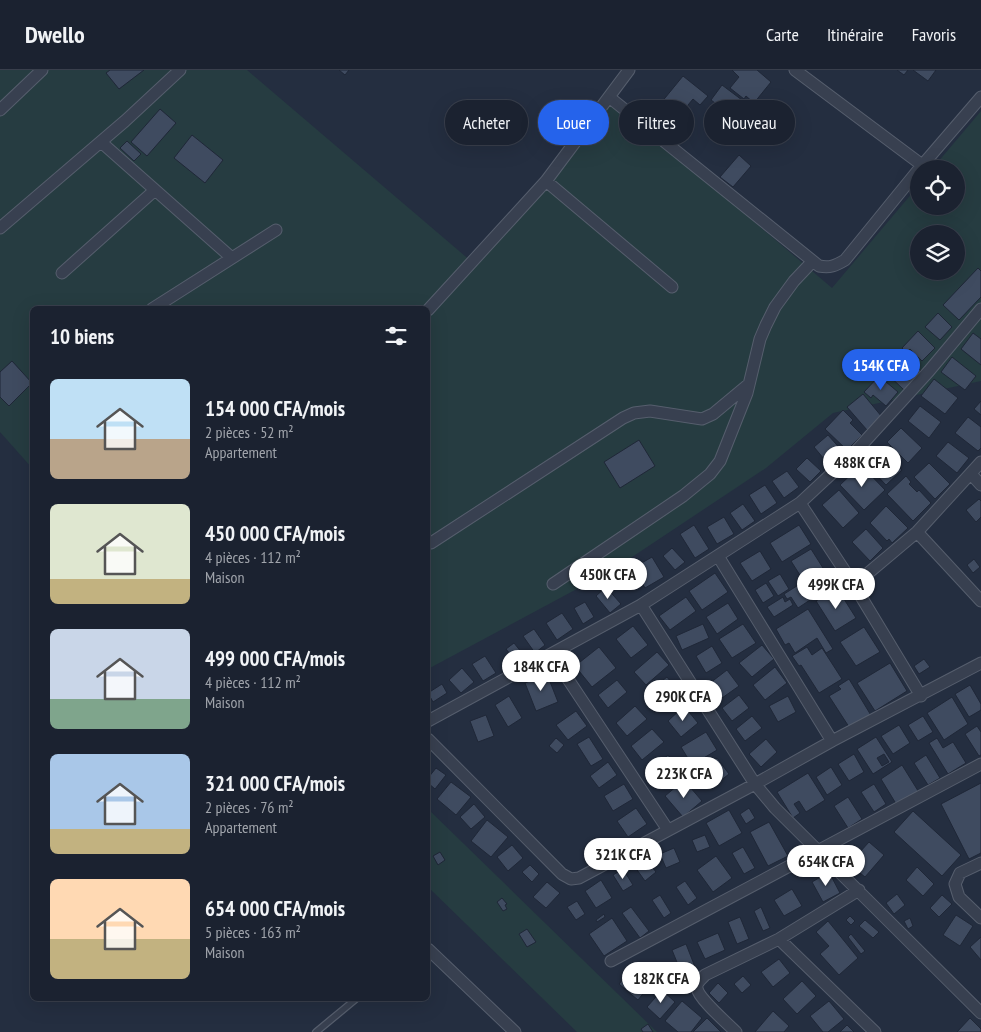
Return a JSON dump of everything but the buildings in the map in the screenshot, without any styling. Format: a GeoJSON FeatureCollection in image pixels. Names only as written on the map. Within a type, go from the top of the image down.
{"type":"FeatureCollection","features":[{"type":"Feature","properties":{"kind":"street"},"geometry":{"type":"LineString","coordinates":[[0,110],[42,70]]}},
{"type":"Feature","properties":{"kind":"street"},"geometry":{"type":"LineString","coordinates":[[0,228],[101,142],[180,70]]}},
{"type":"Feature","properties":{"kind":"street"},"geometry":{"type":"LineString","coordinates":[[430,308],[546,180],[629,70]]}},
{"type":"Feature","properties":{"kind":"street"},"geometry":{"type":"LineString","coordinates":[[795,70],[910,160]]}},
{"type":"Feature","properties":{"kind":"street"},"geometry":{"type":"LineString","coordinates":[[609,97],[819,266],[829,268],[845,260],[910,180]]}},
{"type":"Feature","properties":{"kind":"street"},"geometry":{"type":"LineString","coordinates":[[927,160],[981,97]]}},
{"type":"Feature","properties":{"kind":"street"},"geometry":{"type":"LineString","coordinates":[[101,142],[232,258]]}},
{"type":"Feature","properties":{"kind":"street"},"geometry":{"type":"LineString","coordinates":[[546,180],[672,287]]}},
{"type":"Feature","properties":{"kind":"street"},"geometry":{"type":"LineString","coordinates":[[62,273],[154,190]]}},
{"type":"Feature","properties":{"kind":"street"},"geometry":{"type":"LineString","coordinates":[[157,306],[276,230]]}},
{"type":"Feature","properties":{"kind":"street"},"geometry":{"type":"LineString","coordinates":[[553,584],[683,496],[710,474],[720,461],[749,384],[760,339],[775,307],[794,281],[812,262]]}},
{"type":"Feature","properties":{"kind":"street"},"geometry":{"type":"LineString","coordinates":[[430,720],[640,605],[800,503],[857,450],[929,371],[981,309]]}},
{"type":"Feature","properties":{"kind":"street"},"geometry":{"type":"LineString","coordinates":[[431,543],[623,418],[634,413],[650,411],[702,419],[713,414],[749,384]]}},
{"type":"Feature","properties":{"kind":"street"},"geometry":{"type":"LineString","coordinates":[[854,585],[917,532],[981,462]]}},
{"type":"Feature","properties":{"kind":"street"},"geometry":{"type":"LineString","coordinates":[[971,474],[981,485]]}},
{"type":"Feature","properties":{"kind":"street"},"geometry":{"type":"LineString","coordinates":[[800,503],[854,585],[921,696]]}},
{"type":"Feature","properties":{"kind":"street"},"geometry":{"type":"LineString","coordinates":[[917,532],[981,601]]}},
{"type":"Feature","properties":{"kind":"street"},"geometry":{"type":"LineString","coordinates":[[718,556],[832,741]]}},
{"type":"Feature","properties":{"kind":"street"},"geometry":{"type":"LineString","coordinates":[[640,605],[755,784],[775,808],[981,1013]]}},
{"type":"Feature","properties":{"kind":"street"},"geometry":{"type":"LineString","coordinates":[[552,654],[668,830]]}},
{"type":"Feature","properties":{"kind":"street"},"geometry":{"type":"LineString","coordinates":[[430,741],[562,874],[571,879],[579,878],[981,663]]}},
{"type":"Feature","properties":{"kind":"street"},"geometry":{"type":"LineString","coordinates":[[611,961],[981,764]]}},
{"type":"Feature","properties":{"kind":"street"},"geometry":{"type":"LineString","coordinates":[[981,863],[960,873],[955,884],[959,897],[981,918]]}},
{"type":"Feature","properties":{"kind":"street"},"geometry":{"type":"LineString","coordinates":[[736,1032],[702,998],[697,990],[697,985],[705,975],[779,939],[859,890]]}},
{"type":"Feature","properties":{"kind":"street"},"geometry":{"type":"LineString","coordinates":[[779,939],[875,1032]]}},
{"type":"Feature","properties":{"kind":"street"},"geometry":{"type":"LineString","coordinates":[[430,951],[515,1032]]}},
{"type":"Feature","properties":{"kind":"lane"},"geometry":{"type":"LineString","coordinates":[[316,1032],[354,1001]]}},
{"type":"Feature","properties":{"kind":"green space"},"geometry":{"type":"Polygon","coordinates":[[[0,70],[247,70],[472,262],[571,145],[609,145],[610,99],[619,107],[619,145],[664,145],[832,288],[910,196],[910,215],[965,215],[965,160],[940,160],[981,111],[981,381],[833,413],[766,468],[614,569],[430,668],[430,306],[30,306],[30,466],[0,432],[0,70]]]}},
{"type":"Feature","properties":{"kind":"green space"},"geometry":{"type":"Polygon","coordinates":[[[430,811],[657,1032],[577,1032],[430,889],[430,811]]]}}]}
